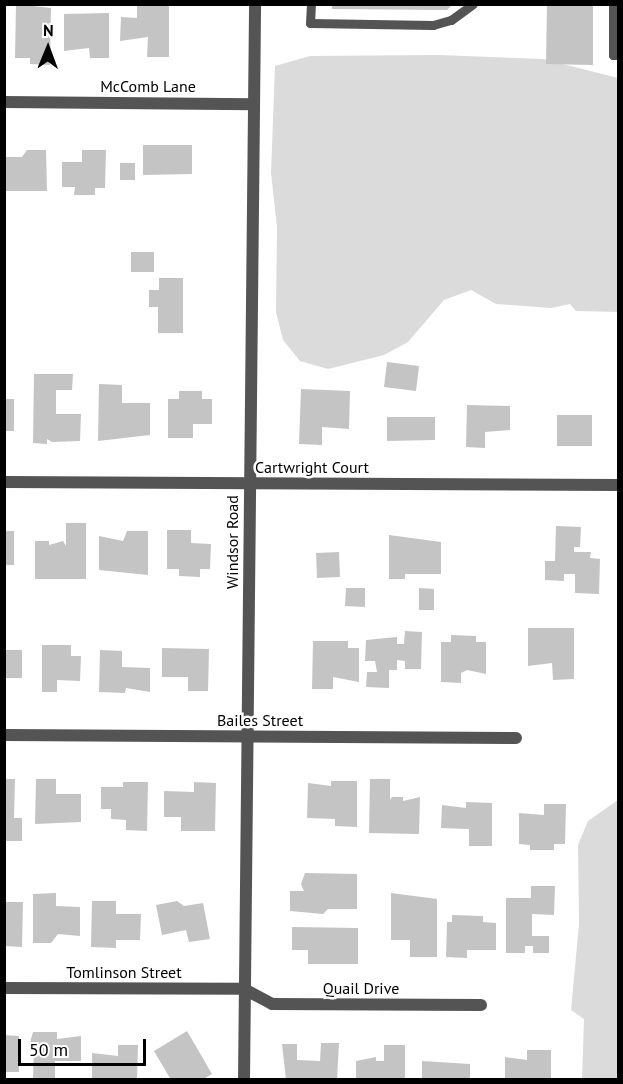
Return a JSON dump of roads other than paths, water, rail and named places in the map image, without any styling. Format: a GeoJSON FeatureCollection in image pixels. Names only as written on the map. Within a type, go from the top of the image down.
{"type":"FeatureCollection","features":[{"type":"Feature","properties":{"kind":"street","name":"Windsor Road"},"geometry":{"type":"LineString","coordinates":[[244,1080],[255,4]]}},
{"type":"Feature","properties":{"kind":"street","name":"McComb Lane"},"geometry":{"type":"LineString","coordinates":[[4,102],[254,104]]}},
{"type":"Feature","properties":{"kind":"street","name":"Cartwright Court"},"geometry":{"type":"LineString","coordinates":[[4,482],[618,485]]}},
{"type":"Feature","properties":{"kind":"street","name":"Bailes Street"},"geometry":{"type":"LineString","coordinates":[[4,735],[516,738]]}},
{"type":"Feature","properties":{"kind":"street","name":"Tomlinson Street"},"geometry":{"type":"LineString","coordinates":[[4,988],[244,989]]}},
{"type":"Feature","properties":{"kind":"street","name":"Quail Drive"},"geometry":{"type":"LineString","coordinates":[[244,989],[272,1004],[482,1005]]}},
{"type":"Feature","properties":{"kind":"lane"},"geometry":{"type":"LineString","coordinates":[[310,4],[310,23],[433,25],[451,20],[473,4]]}},
{"type":"Feature","properties":{"kind":"lane"},"geometry":{"type":"LineString","coordinates":[[613,4],[613,55],[618,55]]}}]}
